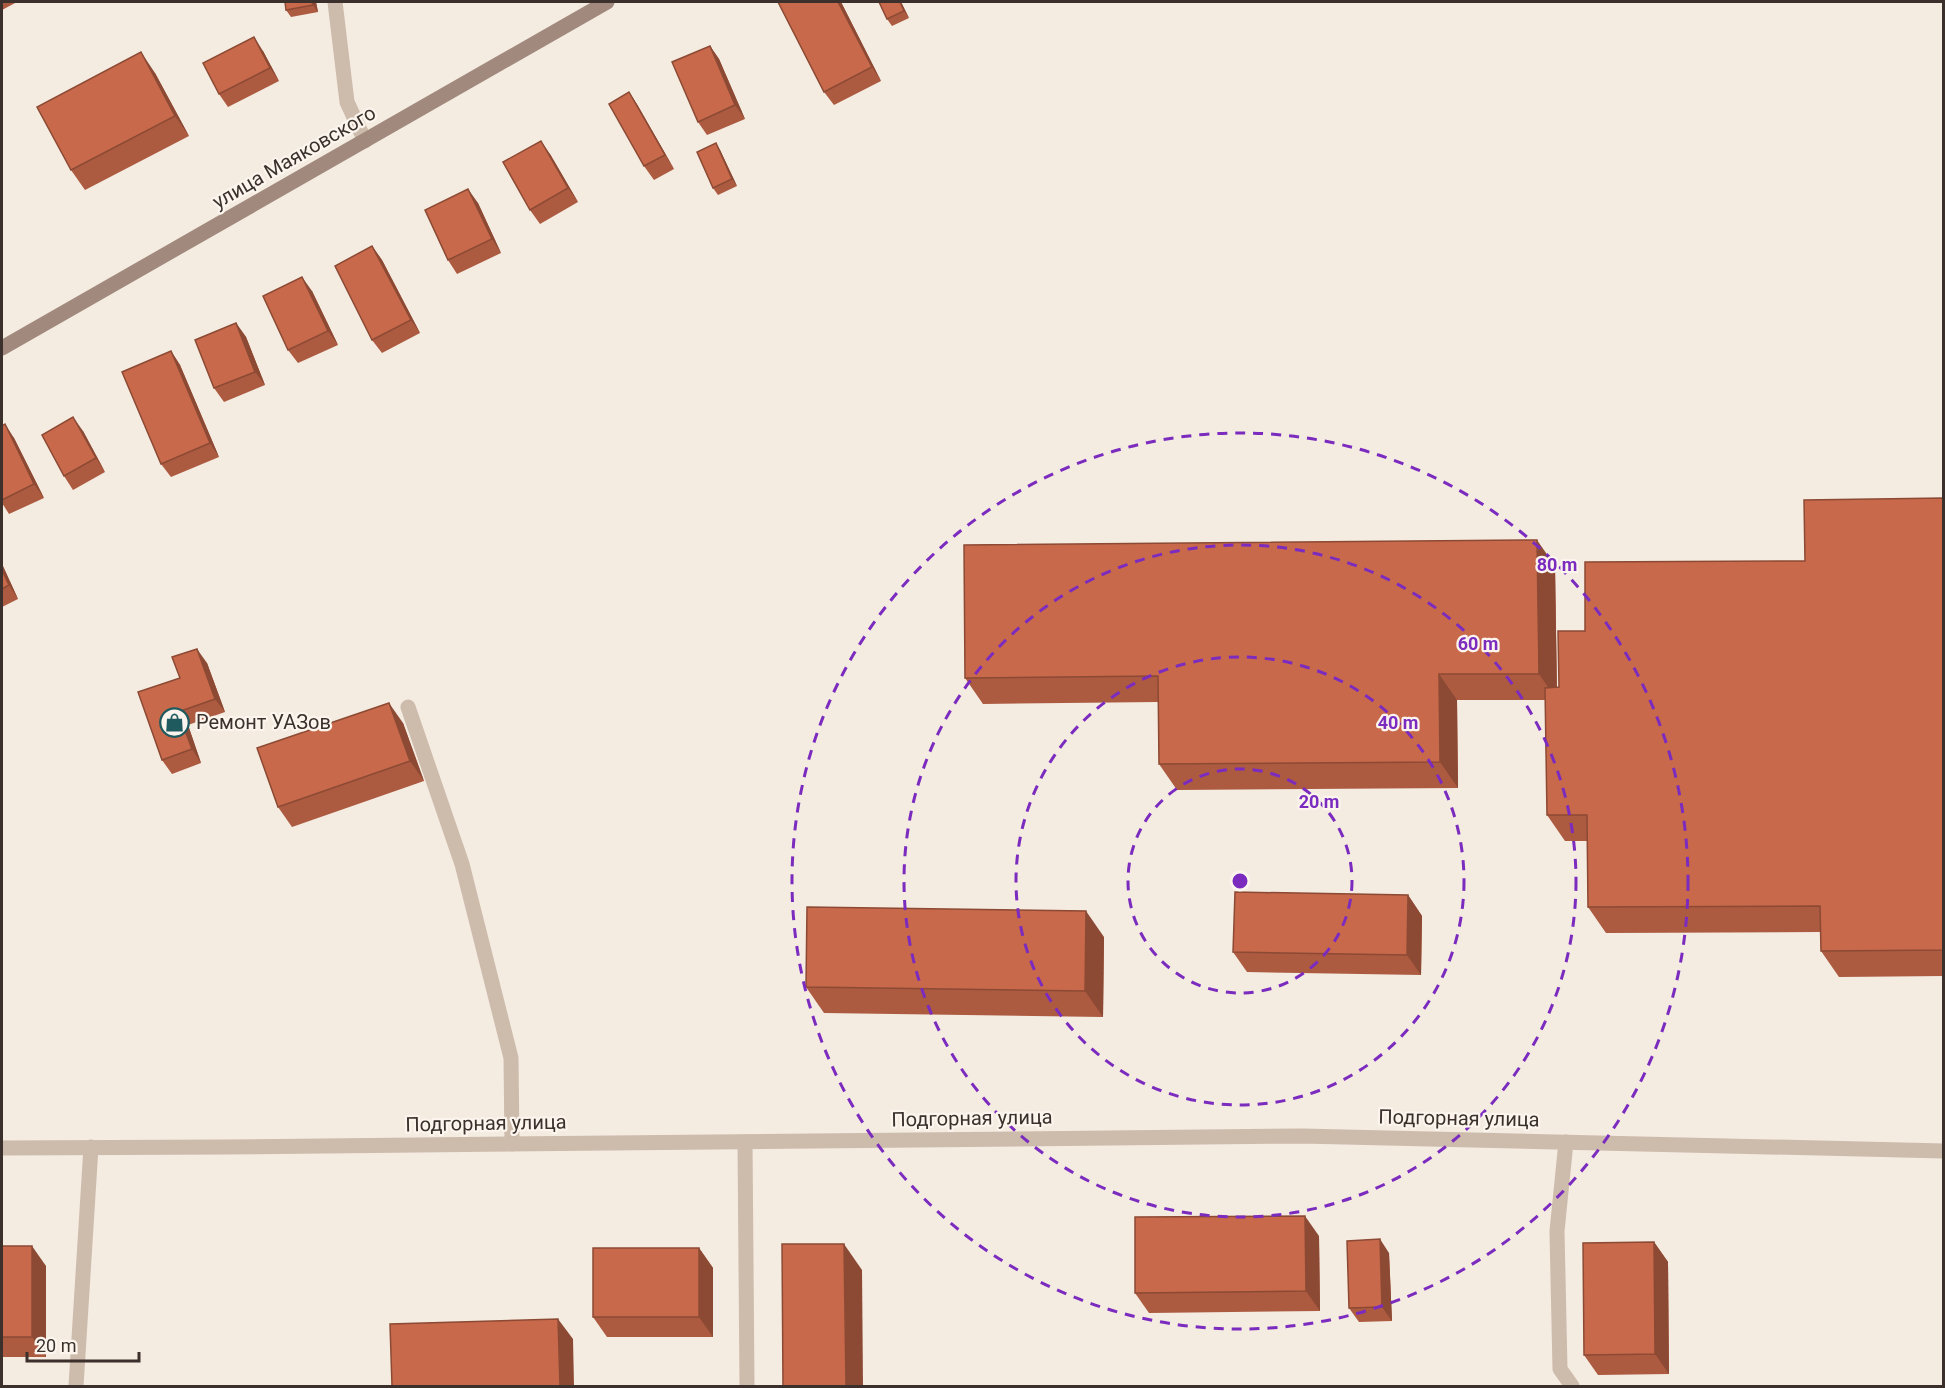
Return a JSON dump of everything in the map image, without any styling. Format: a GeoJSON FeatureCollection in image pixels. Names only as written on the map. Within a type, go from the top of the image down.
{"type":"FeatureCollection","features":[{"type":"Feature","properties":{"kind":"street"},"geometry":{"type":"LineString","coordinates":[[335,2],[347,102],[365,141]]}},
{"type":"Feature","properties":{"kind":"street","name":"улица Маяковского"},"geometry":{"type":"LineString","coordinates":[[2,348],[607,2]]}},
{"type":"Feature","properties":{"kind":"street"},"geometry":{"type":"LineString","coordinates":[[408,707],[462,864],[511,1058],[512,1144]]}},
{"type":"Feature","properties":{"kind":"street","name":"Подгорная улица"},"geometry":{"type":"LineString","coordinates":[[2,1148],[1302,1136],[1944,1150]]}},
{"type":"Feature","properties":{"kind":"street"},"geometry":{"type":"LineString","coordinates":[[745,1142],[747,1386]]}},
{"type":"Feature","properties":{"kind":"street"},"geometry":{"type":"LineString","coordinates":[[1566,1142],[1557,1231],[1560,1369],[1572,1386]]}},
{"type":"Feature","properties":{"kind":"street"},"geometry":{"type":"LineString","coordinates":[[76,1386],[91,1148]]}},
{"type":"Feature","properties":{"kind":"building"},"geometry":{"type":"Polygon","coordinates":[[[285,2],[312,2],[313,5],[286,10],[285,2]]]}},
{"type":"Feature","properties":{"kind":"building"},"geometry":{"type":"Polygon","coordinates":[[[778,2],[838,2],[872,67],[824,92],[778,2]]]}},
{"type":"Feature","properties":{"kind":"building"},"geometry":{"type":"Polygon","coordinates":[[[879,2],[900,2],[904,11],[887,19],[879,2]]]}},
{"type":"Feature","properties":{"kind":"building"},"geometry":{"type":"Polygon","coordinates":[[[254,37],[270,68],[219,94],[203,63],[254,37]]]}},
{"type":"Feature","properties":{"kind":"building"},"geometry":{"type":"Polygon","coordinates":[[[710,46],[735,105],[698,122],[672,62],[710,46]]]}},
{"type":"Feature","properties":{"kind":"building"},"geometry":{"type":"Polygon","coordinates":[[[141,52],[175,116],[71,170],[37,107],[141,52]]]}},
{"type":"Feature","properties":{"kind":"building"},"geometry":{"type":"Polygon","coordinates":[[[629,92],[665,155],[644,166],[609,104],[629,92]]]}},
{"type":"Feature","properties":{"kind":"building"},"geometry":{"type":"Polygon","coordinates":[[[541,141],[568,188],[530,210],[503,162],[541,141]]]}},
{"type":"Feature","properties":{"kind":"building"},"geometry":{"type":"Polygon","coordinates":[[[716,143],[732,179],[713,188],[697,152],[716,143]]]}},
{"type":"Feature","properties":{"kind":"building"},"geometry":{"type":"Polygon","coordinates":[[[468,189],[492,239],[448,260],[425,210],[468,189]]]}},
{"type":"Feature","properties":{"kind":"building"},"geometry":{"type":"Polygon","coordinates":[[[372,246],[411,320],[372,340],[335,266],[372,246]]]}},
{"type":"Feature","properties":{"kind":"building"},"geometry":{"type":"Polygon","coordinates":[[[302,277],[328,331],[288,350],[263,296],[302,277]]]}},
{"type":"Feature","properties":{"kind":"building"},"geometry":{"type":"Polygon","coordinates":[[[236,323],[255,372],[214,388],[195,340],[236,323]]]}},
{"type":"Feature","properties":{"kind":"building"},"geometry":{"type":"Polygon","coordinates":[[[171,351],[210,443],[161,464],[122,372],[171,351]]]}},
{"type":"Feature","properties":{"kind":"building"},"geometry":{"type":"Polygon","coordinates":[[[73,417],[96,458],[64,476],[42,435],[73,417]]]}},
{"type":"Feature","properties":{"kind":"building"},"geometry":{"type":"Polygon","coordinates":[[[5,424],[34,484],[2,500],[2,426],[5,424]]]}},
{"type":"Feature","properties":{"kind":"building"},"geometry":{"type":"Polygon","coordinates":[[[1944,498],[1944,950],[1821,951],[1820,906],[1588,907],[1587,815],[1547,815],[1545,688],[1559,687],[1558,631],[1585,631],[1585,562],[1805,561],[1804,500],[1944,498]]]}},
{"type":"Feature","properties":{"kind":"building"},"geometry":{"type":"Polygon","coordinates":[[[1537,540],[1539,674],[1439,674],[1440,762],[1159,764],[1158,676],[965,678],[964,545],[1537,540]]]}},
{"type":"Feature","properties":{"kind":"building"},"geometry":{"type":"Polygon","coordinates":[[[2,570],[9,585],[2,589],[2,570]]]}},
{"type":"Feature","properties":{"kind":"building"},"geometry":{"type":"Polygon","coordinates":[[[197,649],[215,699],[178,712],[192,749],[162,760],[138,692],[180,678],[172,657],[197,649]]]}},
{"type":"Feature","properties":{"kind":"building"},"geometry":{"type":"Polygon","coordinates":[[[389,703],[410,761],[278,807],[257,748],[389,703]]]}},
{"type":"Feature","properties":{"kind":"building"},"geometry":{"type":"Polygon","coordinates":[[[1235,892],[1408,895],[1407,955],[1233,952],[1235,892]]]}},
{"type":"Feature","properties":{"kind":"building"},"geometry":{"type":"Polygon","coordinates":[[[807,907],[1086,911],[1085,991],[806,987],[807,907]]]}},
{"type":"Feature","properties":{"kind":"building"},"geometry":{"type":"Polygon","coordinates":[[[1305,1216],[1306,1291],[1135,1293],[1135,1217],[1305,1216]]]}},
{"type":"Feature","properties":{"kind":"building"},"geometry":{"type":"Polygon","coordinates":[[[1380,1239],[1382,1307],[1349,1308],[1347,1241],[1380,1239]]]}},
{"type":"Feature","properties":{"kind":"building"},"geometry":{"type":"Polygon","coordinates":[[[1654,1242],[1655,1354],[1584,1355],[1583,1243],[1654,1242]]]}},
{"type":"Feature","properties":{"kind":"building"},"geometry":{"type":"Polygon","coordinates":[[[782,1244],[844,1244],[846,1386],[783,1386],[782,1244]]]}},
{"type":"Feature","properties":{"kind":"building"},"geometry":{"type":"Polygon","coordinates":[[[2,1246],[32,1246],[32,1337],[2,1337],[2,1246]]]}},
{"type":"Feature","properties":{"kind":"building"},"geometry":{"type":"Polygon","coordinates":[[[593,1248],[699,1248],[699,1317],[593,1317],[593,1248]]]}},
{"type":"Feature","properties":{"kind":"building"},"geometry":{"type":"Polygon","coordinates":[[[558,1319],[560,1386],[392,1386],[390,1324],[558,1319]]]}},
{"type":"Feature","properties":{"kind":"place","name":"Ремонт УАЗов"},"geometry":{"type":"Point","coordinates":[175,722]}}]}
